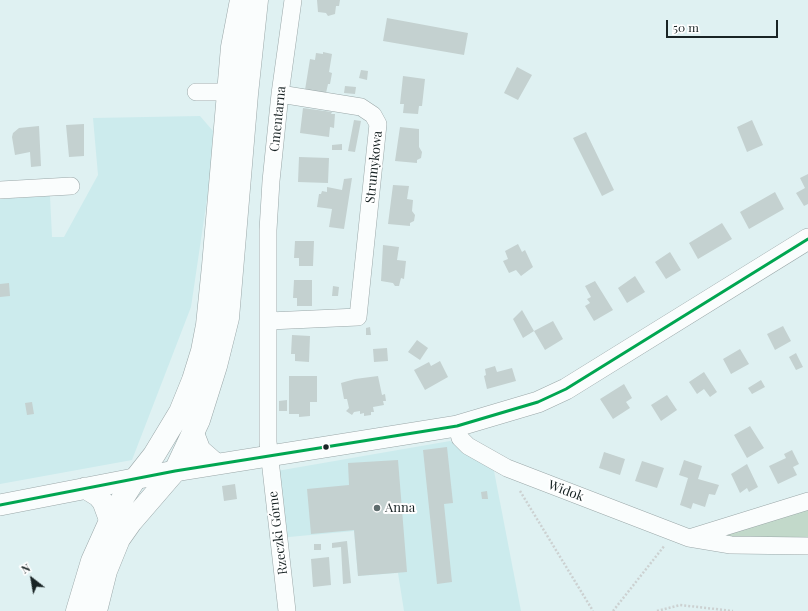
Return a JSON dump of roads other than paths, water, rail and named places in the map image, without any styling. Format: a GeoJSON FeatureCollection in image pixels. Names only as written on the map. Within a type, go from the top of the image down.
{"type":"FeatureCollection","features":[{"type":"Feature","properties":{"kind":"main road"},"geometry":{"type":"LineString","coordinates":[[77,611],[92,561],[110,521],[135,479],[154,455],[176,419],[194,380],[207,325],[227,92],[232,47],[241,0]]}},
{"type":"Feature","properties":{"kind":"main road"},"geometry":{"type":"LineString","coordinates":[[96,611],[106,571],[119,540],[131,522],[175,471],[194,432],[216,366],[228,318],[245,116],[257,0]]}},
{"type":"Feature","properties":{"kind":"street","name":"Cmentarna"},"geometry":{"type":"LineString","coordinates":[[269,455],[268,230],[271,181],[280,94],[293,0]]}},
{"type":"Feature","properties":{"kind":"street"},"geometry":{"type":"LineString","coordinates":[[196,92],[227,92],[241,87],[249,78]]}},
{"type":"Feature","properties":{"kind":"street"},"geometry":{"type":"LineString","coordinates":[[227,92],[234,96],[238,101],[245,116]]}},
{"type":"Feature","properties":{"kind":"street","name":"Strumykowa"},"geometry":{"type":"LineString","coordinates":[[269,321],[358,317],[378,124],[373,115],[360,107],[280,94]]}},
{"type":"Feature","properties":{"kind":"street"},"geometry":{"type":"LineString","coordinates":[[0,190],[71,186]]}},
{"type":"Feature","properties":{"kind":"street"},"geometry":{"type":"LineString","coordinates":[[0,505],[175,471],[457,426],[538,402],[566,389],[808,240]]}},
{"type":"Feature","properties":{"kind":"street"},"geometry":{"type":"LineString","coordinates":[[175,471],[174,443],[176,419]]}},
{"type":"Feature","properties":{"kind":"street","name":"Widok"},"geometry":{"type":"LineString","coordinates":[[457,426],[460,438],[468,446],[506,468],[682,535],[731,545],[808,546]]}},
{"type":"Feature","properties":{"kind":"street"},"geometry":{"type":"LineString","coordinates":[[194,432],[200,450],[216,464]]}},
{"type":"Feature","properties":{"kind":"street","name":"Rzeczki Górne"},"geometry":{"type":"LineString","coordinates":[[269,455],[287,611]]}},
{"type":"Feature","properties":{"kind":"street"},"geometry":{"type":"LineString","coordinates":[[84,488],[98,496],[103,502],[110,521]]}},
{"type":"Feature","properties":{"kind":"street"},"geometry":{"type":"LineString","coordinates":[[682,535],[808,501]]}},
{"type":"Feature","properties":{"kind":"place","name":"Anna"},"geometry":{"type":"Point","coordinates":[377,508]}}]}
